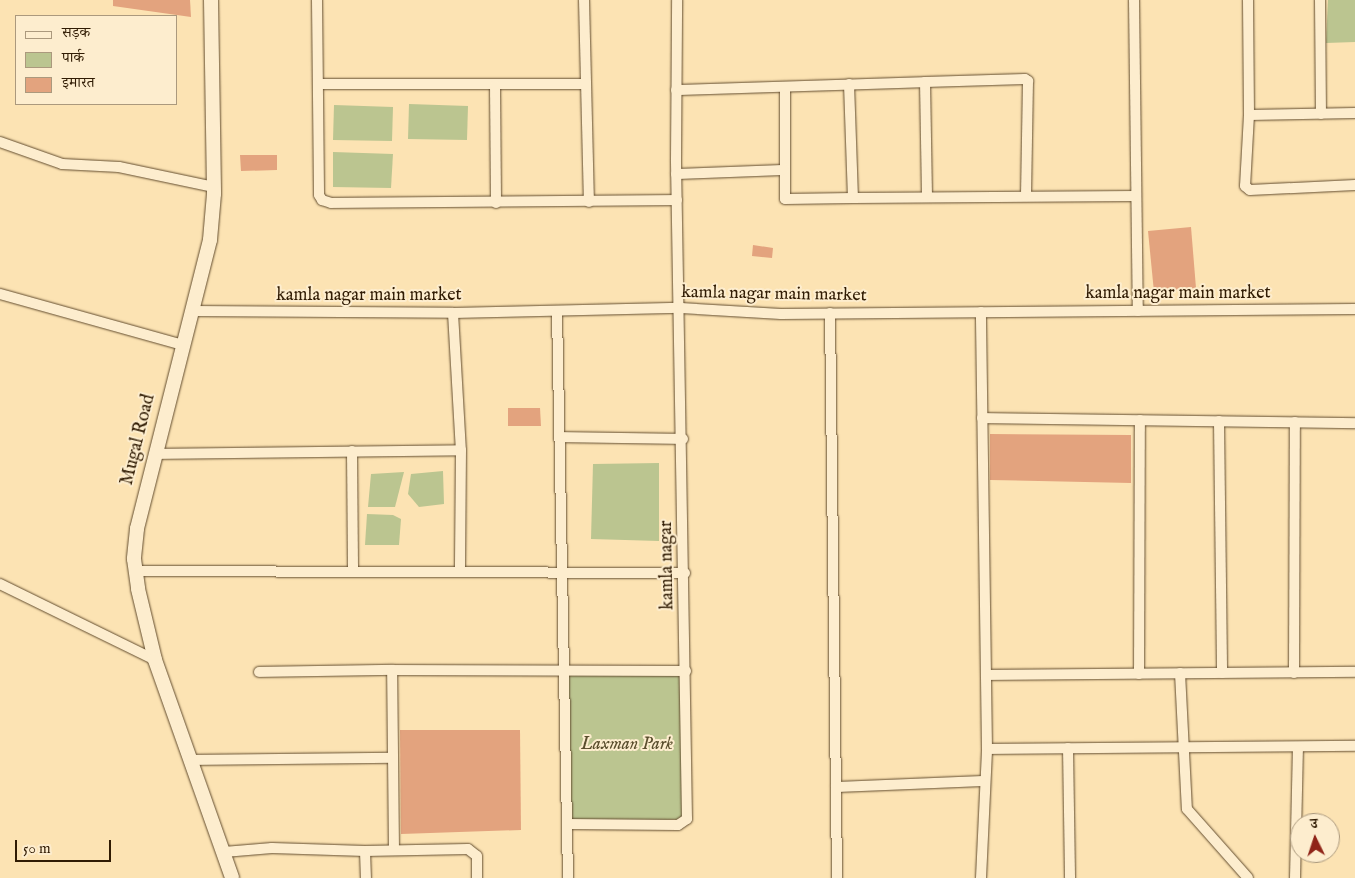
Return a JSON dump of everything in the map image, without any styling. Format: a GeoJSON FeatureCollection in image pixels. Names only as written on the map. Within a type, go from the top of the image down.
{"type":"FeatureCollection","features":[{"type":"Feature","properties":{"kind":"street","name":"Mugal Road"},"geometry":{"type":"LineString","coordinates":[[210,0],[214,187],[210,240],[137,529],[136,571],[155,660],[232,878]]}},
{"type":"Feature","properties":{"kind":"street"},"geometry":{"type":"LineString","coordinates":[[317,0],[319,195],[322,200],[331,203],[677,200]]}},
{"type":"Feature","properties":{"kind":"street"},"geometry":{"type":"LineString","coordinates":[[584,0],[589,202]]}},
{"type":"Feature","properties":{"kind":"street","name":"kamla nagar"},"geometry":{"type":"LineString","coordinates":[[568,824],[678,825],[686,821],[681,308],[676,174],[676,0]]}},
{"type":"Feature","properties":{"kind":"street"},"geometry":{"type":"LineString","coordinates":[[1134,0],[1138,311]]}},
{"type":"Feature","properties":{"kind":"street"},"geometry":{"type":"LineString","coordinates":[[1248,0],[1249,114],[1246,188],[1355,185]]}},
{"type":"Feature","properties":{"kind":"street"},"geometry":{"type":"LineString","coordinates":[[1320,0],[1321,114]]}},
{"type":"Feature","properties":{"kind":"street"},"geometry":{"type":"LineString","coordinates":[[676,90],[785,89],[849,84],[1027,80],[1026,196]]}},
{"type":"Feature","properties":{"kind":"street"},"geometry":{"type":"LineString","coordinates":[[925,82],[927,196]]}},
{"type":"Feature","properties":{"kind":"street"},"geometry":{"type":"LineString","coordinates":[[318,84],[495,86],[585,84]]}},
{"type":"Feature","properties":{"kind":"street"},"geometry":{"type":"LineString","coordinates":[[849,84],[853,198]]}},
{"type":"Feature","properties":{"kind":"street"},"geometry":{"type":"LineString","coordinates":[[495,86],[496,203]]}},
{"type":"Feature","properties":{"kind":"street"},"geometry":{"type":"LineString","coordinates":[[785,89],[785,199],[927,196],[1136,196]]}},
{"type":"Feature","properties":{"kind":"street"},"geometry":{"type":"LineString","coordinates":[[1249,114],[1355,113]]}},
{"type":"Feature","properties":{"kind":"street"},"geometry":{"type":"LineString","coordinates":[[0,142],[62,164],[119,167],[214,187]]}},
{"type":"Feature","properties":{"kind":"street"},"geometry":{"type":"LineString","coordinates":[[676,174],[784,170]]}},
{"type":"Feature","properties":{"kind":"street"},"geometry":{"type":"LineString","coordinates":[[0,294],[183,345]]}},
{"type":"Feature","properties":{"kind":"street","name":"kamla nagar main market"},"geometry":{"type":"LineString","coordinates":[[192,311],[453,313],[681,308],[830,314],[1355,309]]}},
{"type":"Feature","properties":{"kind":"street"},"geometry":{"type":"LineString","coordinates":[[557,311],[566,671],[568,878]]}},
{"type":"Feature","properties":{"kind":"street"},"geometry":{"type":"LineString","coordinates":[[981,312],[987,748],[981,878]]}},
{"type":"Feature","properties":{"kind":"street"},"geometry":{"type":"LineString","coordinates":[[453,313],[461,450],[460,570]]}},
{"type":"Feature","properties":{"kind":"street"},"geometry":{"type":"LineString","coordinates":[[830,314],[837,878]]}},
{"type":"Feature","properties":{"kind":"street"},"geometry":{"type":"LineString","coordinates":[[982,418],[1355,422]]}},
{"type":"Feature","properties":{"kind":"street"},"geometry":{"type":"LineString","coordinates":[[1139,674],[1140,420]]}},
{"type":"Feature","properties":{"kind":"street"},"geometry":{"type":"LineString","coordinates":[[1219,421],[1222,673]]}},
{"type":"Feature","properties":{"kind":"street"},"geometry":{"type":"LineString","coordinates":[[1294,673],[1295,422]]}},
{"type":"Feature","properties":{"kind":"street"},"geometry":{"type":"LineString","coordinates":[[560,437],[683,439]]}},
{"type":"Feature","properties":{"kind":"street"},"geometry":{"type":"LineString","coordinates":[[155,454],[461,450]]}},
{"type":"Feature","properties":{"kind":"street"},"geometry":{"type":"LineString","coordinates":[[352,452],[353,571]]}},
{"type":"Feature","properties":{"kind":"street"},"geometry":{"type":"LineString","coordinates":[[136,571],[460,570],[563,573],[685,572]]}},
{"type":"Feature","properties":{"kind":"street"},"geometry":{"type":"LineString","coordinates":[[0,584],[155,660]]}},
{"type":"Feature","properties":{"kind":"street"},"geometry":{"type":"LineString","coordinates":[[259,672],[392,670],[686,671]]}},
{"type":"Feature","properties":{"kind":"street"},"geometry":{"type":"LineString","coordinates":[[392,670],[390,758],[394,850]]}},
{"type":"Feature","properties":{"kind":"street"},"geometry":{"type":"LineString","coordinates":[[986,675],[1355,672]]}},
{"type":"Feature","properties":{"kind":"street"},"geometry":{"type":"LineString","coordinates":[[1180,673],[1182,747],[1187,809],[1248,878]]}},
{"type":"Feature","properties":{"kind":"street"},"geometry":{"type":"LineString","coordinates":[[1296,878],[1298,746]]}},
{"type":"Feature","properties":{"kind":"street"},"geometry":{"type":"LineString","coordinates":[[987,748],[1355,746]]}},
{"type":"Feature","properties":{"kind":"street"},"geometry":{"type":"LineString","coordinates":[[1068,748],[1070,878]]}},
{"type":"Feature","properties":{"kind":"street"},"geometry":{"type":"LineString","coordinates":[[191,760],[390,758]]}},
{"type":"Feature","properties":{"kind":"street"},"geometry":{"type":"LineString","coordinates":[[836,787],[984,781]]}},
{"type":"Feature","properties":{"kind":"street"},"geometry":{"type":"LineString","coordinates":[[224,852],[272,848],[365,851],[472,850],[477,856],[477,878]]}},
{"type":"Feature","properties":{"kind":"street"},"geometry":{"type":"LineString","coordinates":[[365,851],[366,878]]}},
{"type":"Feature","properties":{"kind":"green space"},"geometry":{"type":"Polygon","coordinates":[[[1328,0],[1355,0],[1355,42],[1326,43],[1328,0]]]}},
{"type":"Feature","properties":{"kind":"green space"},"geometry":{"type":"Polygon","coordinates":[[[409,104],[468,106],[467,140],[408,139],[409,104]]]}},
{"type":"Feature","properties":{"kind":"green space"},"geometry":{"type":"Polygon","coordinates":[[[334,105],[393,107],[392,141],[333,140],[334,105]]]}},
{"type":"Feature","properties":{"kind":"green space"},"geometry":{"type":"Polygon","coordinates":[[[333,152],[393,154],[391,188],[333,187],[333,152]]]}},
{"type":"Feature","properties":{"kind":"green space"},"geometry":{"type":"Polygon","coordinates":[[[659,463],[659,541],[591,539],[593,464],[659,463]]]}},
{"type":"Feature","properties":{"kind":"green space"},"geometry":{"type":"Polygon","coordinates":[[[443,471],[444,504],[419,507],[408,494],[411,474],[443,471]]]}},
{"type":"Feature","properties":{"kind":"green space"},"geometry":{"type":"Polygon","coordinates":[[[404,472],[395,507],[368,507],[371,474],[404,472]]]}},
{"type":"Feature","properties":{"kind":"green space"},"geometry":{"type":"Polygon","coordinates":[[[367,514],[393,515],[401,519],[399,545],[365,545],[367,514]]]}},
{"type":"Feature","properties":{"kind":"green space","name":"Laxman Park"},"geometry":{"type":"Polygon","coordinates":[[[566,671],[686,671],[687,819],[568,824],[566,671]]]}},
{"type":"Feature","properties":{"kind":"building"},"geometry":{"type":"Polygon","coordinates":[[[113,0],[190,0],[191,17],[178,15],[113,6],[113,0]]]}},
{"type":"Feature","properties":{"kind":"building"},"geometry":{"type":"Polygon","coordinates":[[[240,155],[277,155],[277,170],[241,171],[240,155]]]}},
{"type":"Feature","properties":{"kind":"building"},"geometry":{"type":"Polygon","coordinates":[[[1191,227],[1196,288],[1154,292],[1148,231],[1191,227]]]}},
{"type":"Feature","properties":{"kind":"building"},"geometry":{"type":"Polygon","coordinates":[[[753,245],[773,248],[772,258],[752,256],[753,245]]]}},
{"type":"Feature","properties":{"kind":"building"},"geometry":{"type":"Polygon","coordinates":[[[508,408],[540,408],[541,426],[508,426],[508,408]]]}},
{"type":"Feature","properties":{"kind":"building"},"geometry":{"type":"Polygon","coordinates":[[[990,434],[1131,435],[1131,483],[990,480],[990,434]]]}},
{"type":"Feature","properties":{"kind":"building"},"geometry":{"type":"Polygon","coordinates":[[[400,730],[520,730],[521,830],[401,834],[400,730]]]}}]}
